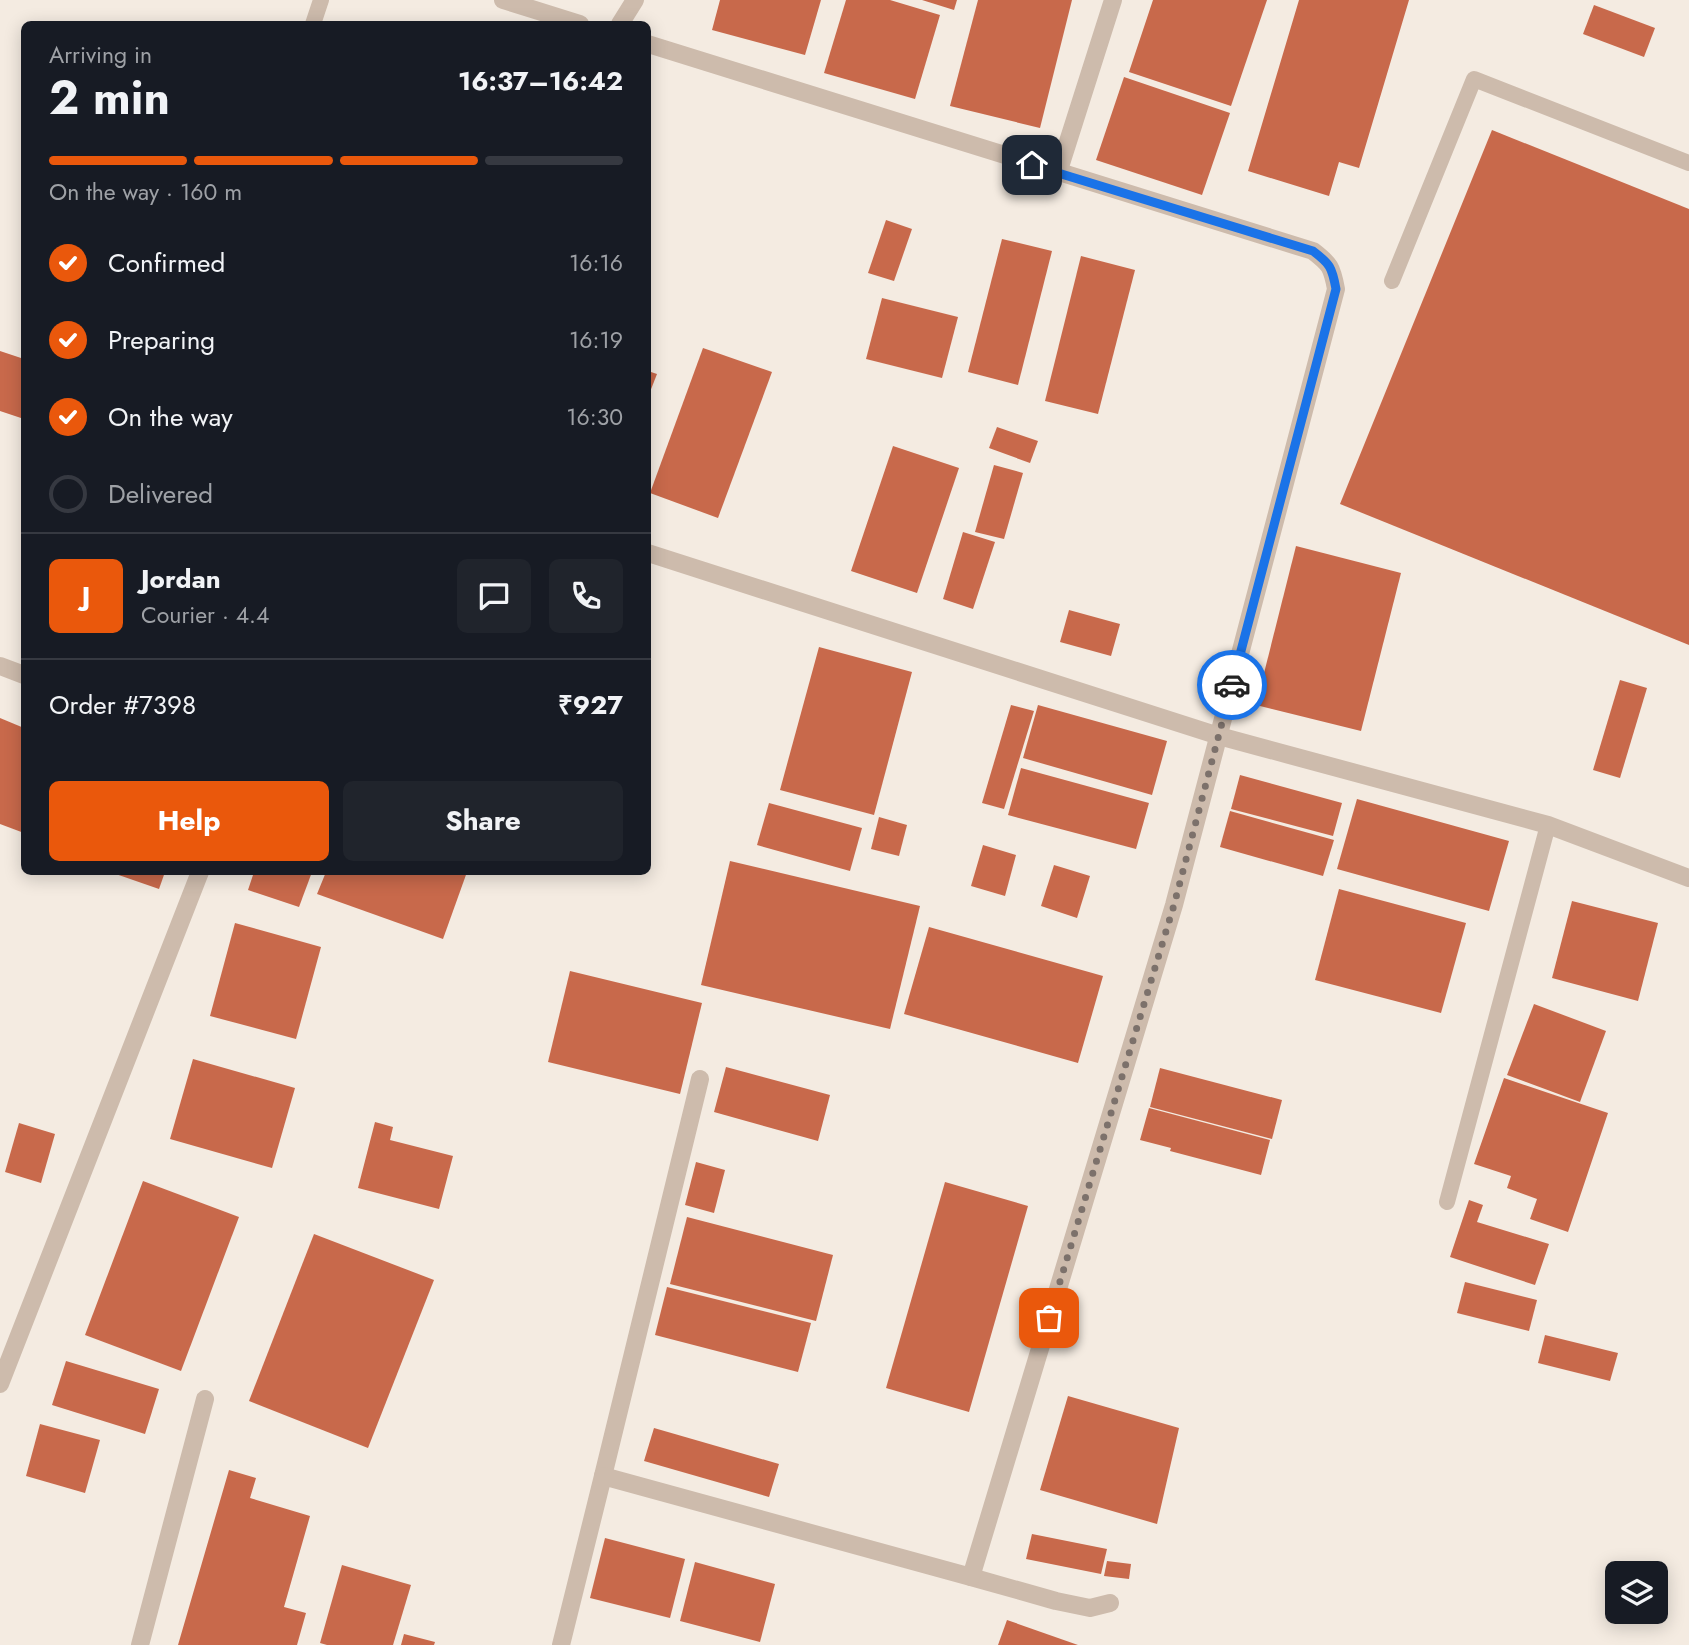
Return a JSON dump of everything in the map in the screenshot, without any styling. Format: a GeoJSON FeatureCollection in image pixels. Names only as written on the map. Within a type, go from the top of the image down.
{"type":"FeatureCollection","features":[{"type":"Feature","properties":{"kind":"street"},"geometry":{"type":"LineString","coordinates":[[622,21],[635,0]]}},
{"type":"Feature","properties":{"kind":"street"},"geometry":{"type":"LineString","coordinates":[[1058,173],[1113,0]]}},
{"type":"Feature","properties":{"kind":"street"},"geometry":{"type":"LineString","coordinates":[[507,1],[570,21]]}},
{"type":"Feature","properties":{"kind":"street"},"geometry":{"type":"LineString","coordinates":[[651,45],[1313,251],[1328,263],[1334,279],[1336,289],[1170,918],[971,1577]]}},
{"type":"Feature","properties":{"kind":"street"},"geometry":{"type":"LineString","coordinates":[[651,554],[1219,736],[1548,825],[1689,878]]}},
{"type":"Feature","properties":{"kind":"street"},"geometry":{"type":"LineString","coordinates":[[0,666],[21,674]]}},
{"type":"Feature","properties":{"kind":"street"},"geometry":{"type":"LineString","coordinates":[[0,1384],[199,875]]}},
{"type":"Feature","properties":{"kind":"street"},"geometry":{"type":"LineString","coordinates":[[561,1645],[700,1079]]}},
{"type":"Feature","properties":{"kind":"street"},"geometry":{"type":"LineString","coordinates":[[140,1645],[205,1399]]}},
{"type":"Feature","properties":{"kind":"street"},"geometry":{"type":"LineString","coordinates":[[603,1476],[1056,1601],[1090,1608],[1110,1603]]}},
{"type":"Feature","properties":{"kind":"lane"},"geometry":{"type":"LineString","coordinates":[[314,21],[321,0]]}},
{"type":"Feature","properties":{"kind":"lane"},"geometry":{"type":"LineString","coordinates":[[1392,281],[1474,79],[1689,163]]}},
{"type":"Feature","properties":{"kind":"lane"},"geometry":{"type":"LineString","coordinates":[[1447,1202],[1548,825]]}},
{"type":"Feature","properties":{"kind":"building"},"geometry":{"type":"Polygon","coordinates":[[[720,0],[821,0],[805,55],[712,30],[720,0]]]}},
{"type":"Feature","properties":{"kind":"building"},"geometry":{"type":"Polygon","coordinates":[[[846,0],[890,0],[940,15],[915,99],[824,73],[846,0]]]}},
{"type":"Feature","properties":{"kind":"building"},"geometry":{"type":"Polygon","coordinates":[[[922,0],[957,0],[954,10],[922,0]]]}},
{"type":"Feature","properties":{"kind":"building"},"geometry":{"type":"Polygon","coordinates":[[[978,0],[1072,0],[1040,128],[950,106],[978,0]]]}},
{"type":"Feature","properties":{"kind":"building"},"geometry":{"type":"Polygon","coordinates":[[[1153,0],[1267,0],[1231,106],[1129,72],[1153,0]]]}},
{"type":"Feature","properties":{"kind":"building"},"geometry":{"type":"Polygon","coordinates":[[[1299,0],[1409,0],[1359,168],[1339,162],[1329,196],[1248,171],[1299,0]]]}},
{"type":"Feature","properties":{"kind":"building"},"geometry":{"type":"Polygon","coordinates":[[[1594,5],[1655,28],[1644,57],[1583,34],[1594,5]]]}},
{"type":"Feature","properties":{"kind":"building"},"geometry":{"type":"Polygon","coordinates":[[[1124,77],[1230,113],[1202,195],[1096,160],[1124,77]]]}},
{"type":"Feature","properties":{"kind":"building"},"geometry":{"type":"Polygon","coordinates":[[[1492,130],[1689,209],[1689,645],[1340,504],[1492,130]]]}},
{"type":"Feature","properties":{"kind":"building"},"geometry":{"type":"Polygon","coordinates":[[[886,220],[912,229],[894,281],[868,273],[886,220]]]}},
{"type":"Feature","properties":{"kind":"building"},"geometry":{"type":"Polygon","coordinates":[[[1002,239],[1052,251],[1018,385],[968,372],[1002,239]]]}},
{"type":"Feature","properties":{"kind":"building"},"geometry":{"type":"Polygon","coordinates":[[[1081,256],[1135,270],[1098,414],[1045,401],[1081,256]]]}},
{"type":"Feature","properties":{"kind":"building"},"geometry":{"type":"Polygon","coordinates":[[[882,298],[958,317],[942,378],[866,359],[882,298]]]}},
{"type":"Feature","properties":{"kind":"building"},"geometry":{"type":"Polygon","coordinates":[[[703,348],[772,372],[718,518],[651,493],[703,348]]]}},
{"type":"Feature","properties":{"kind":"building"},"geometry":{"type":"Polygon","coordinates":[[[0,351],[21,358],[21,418],[0,411],[0,351]]]}},
{"type":"Feature","properties":{"kind":"building"},"geometry":{"type":"Polygon","coordinates":[[[651,372],[657,374],[651,389],[651,372]]]}},
{"type":"Feature","properties":{"kind":"building"},"geometry":{"type":"Polygon","coordinates":[[[997,427],[1038,441],[1030,463],[989,448],[997,427]]]}},
{"type":"Feature","properties":{"kind":"building"},"geometry":{"type":"Polygon","coordinates":[[[893,446],[959,468],[917,593],[851,571],[893,446]]]}},
{"type":"Feature","properties":{"kind":"building"},"geometry":{"type":"Polygon","coordinates":[[[994,465],[1023,473],[1004,539],[975,532],[994,465]]]}},
{"type":"Feature","properties":{"kind":"building"},"geometry":{"type":"Polygon","coordinates":[[[963,532],[995,542],[973,609],[943,599],[963,532]]]}},
{"type":"Feature","properties":{"kind":"building"},"geometry":{"type":"Polygon","coordinates":[[[1296,546],[1401,573],[1361,731],[1256,705],[1296,546]]]}},
{"type":"Feature","properties":{"kind":"building"},"geometry":{"type":"Polygon","coordinates":[[[1069,610],[1120,624],[1111,656],[1060,642],[1069,610]]]}},
{"type":"Feature","properties":{"kind":"building"},"geometry":{"type":"Polygon","coordinates":[[[819,647],[912,672],[874,815],[780,790],[819,647]]]}},
{"type":"Feature","properties":{"kind":"building"},"geometry":{"type":"Polygon","coordinates":[[[1620,680],[1647,688],[1620,778],[1593,770],[1620,680]]]}},
{"type":"Feature","properties":{"kind":"building"},"geometry":{"type":"Polygon","coordinates":[[[1011,705],[1034,711],[1004,809],[982,803],[1011,705]]]}},
{"type":"Feature","properties":{"kind":"building"},"geometry":{"type":"Polygon","coordinates":[[[1038,705],[1167,741],[1152,795],[1023,758],[1038,705]]]}},
{"type":"Feature","properties":{"kind":"building"},"geometry":{"type":"Polygon","coordinates":[[[0,718],[21,727],[21,832],[0,824],[0,718]]]}},
{"type":"Feature","properties":{"kind":"building"},"geometry":{"type":"Polygon","coordinates":[[[1021,768],[1149,803],[1136,849],[1008,815],[1021,768]]]}},
{"type":"Feature","properties":{"kind":"building"},"geometry":{"type":"Polygon","coordinates":[[[1240,775],[1342,803],[1333,836],[1231,809],[1240,775]]]}},
{"type":"Feature","properties":{"kind":"building"},"geometry":{"type":"Polygon","coordinates":[[[1357,799],[1509,841],[1489,911],[1337,869],[1357,799]]]}},
{"type":"Feature","properties":{"kind":"building"},"geometry":{"type":"Polygon","coordinates":[[[769,803],[862,828],[850,871],[757,845],[769,803]]]}},
{"type":"Feature","properties":{"kind":"building"},"geometry":{"type":"Polygon","coordinates":[[[1230,811],[1334,840],[1323,876],[1220,847],[1230,811]]]}},
{"type":"Feature","properties":{"kind":"building"},"geometry":{"type":"Polygon","coordinates":[[[879,817],[907,825],[899,856],[871,849],[879,817]]]}},
{"type":"Feature","properties":{"kind":"building"},"geometry":{"type":"Polygon","coordinates":[[[983,845],[1016,855],[1005,896],[971,886],[983,845]]]}},
{"type":"Feature","properties":{"kind":"building"},"geometry":{"type":"Polygon","coordinates":[[[730,861],[920,906],[890,1029],[701,985],[730,861]]]}},
{"type":"Feature","properties":{"kind":"building"},"geometry":{"type":"Polygon","coordinates":[[[1054,865],[1090,876],[1077,918],[1041,906],[1054,865]]]}},
{"type":"Feature","properties":{"kind":"building"},"geometry":{"type":"Polygon","coordinates":[[[119,875],[164,875],[159,889],[119,875]]]}},
{"type":"Feature","properties":{"kind":"building"},"geometry":{"type":"Polygon","coordinates":[[[253,875],[311,875],[299,907],[248,890],[253,875]]]}},
{"type":"Feature","properties":{"kind":"building"},"geometry":{"type":"Polygon","coordinates":[[[325,875],[466,875],[443,939],[317,894],[325,875]]]}},
{"type":"Feature","properties":{"kind":"building"},"geometry":{"type":"Polygon","coordinates":[[[1339,889],[1466,923],[1441,1013],[1315,980],[1339,889]]]}},
{"type":"Feature","properties":{"kind":"building"},"geometry":{"type":"Polygon","coordinates":[[[1572,901],[1658,923],[1638,1001],[1552,978],[1572,901]]]}},
{"type":"Feature","properties":{"kind":"building"},"geometry":{"type":"Polygon","coordinates":[[[235,923],[321,947],[296,1039],[210,1016],[235,923]]]}},
{"type":"Feature","properties":{"kind":"building"},"geometry":{"type":"Polygon","coordinates":[[[929,927],[1103,976],[1078,1063],[904,1014],[929,927]]]}},
{"type":"Feature","properties":{"kind":"building"},"geometry":{"type":"Polygon","coordinates":[[[570,971],[702,1003],[680,1094],[548,1062],[570,971]]]}},
{"type":"Feature","properties":{"kind":"building"},"geometry":{"type":"Polygon","coordinates":[[[1534,1004],[1606,1031],[1580,1102],[1507,1075],[1534,1004]]]}},
{"type":"Feature","properties":{"kind":"building"},"geometry":{"type":"Polygon","coordinates":[[[193,1059],[295,1088],[272,1168],[170,1139],[193,1059]]]}},
{"type":"Feature","properties":{"kind":"building"},"geometry":{"type":"Polygon","coordinates":[[[726,1067],[830,1095],[818,1141],[714,1112],[726,1067]]]}},
{"type":"Feature","properties":{"kind":"building"},"geometry":{"type":"Polygon","coordinates":[[[1160,1068],[1282,1100],[1272,1139],[1150,1107],[1160,1068]]]}},
{"type":"Feature","properties":{"kind":"building"},"geometry":{"type":"Polygon","coordinates":[[[1504,1078],[1608,1113],[1568,1232],[1530,1219],[1537,1199],[1507,1188],[1511,1176],[1474,1164],[1504,1078]]]}},
{"type":"Feature","properties":{"kind":"building"},"geometry":{"type":"Polygon","coordinates":[[[1149,1108],[1270,1140],[1261,1175],[1170,1151],[1171,1148],[1140,1140],[1149,1108]]]}},
{"type":"Feature","properties":{"kind":"building"},"geometry":{"type":"Polygon","coordinates":[[[375,1122],[393,1127],[390,1140],[453,1156],[439,1209],[358,1188],[375,1122]]]}},
{"type":"Feature","properties":{"kind":"building"},"geometry":{"type":"Polygon","coordinates":[[[19,1123],[55,1134],[41,1183],[5,1172],[19,1123]]]}},
{"type":"Feature","properties":{"kind":"building"},"geometry":{"type":"Polygon","coordinates":[[[696,1162],[725,1170],[714,1213],[685,1205],[696,1162]]]}},
{"type":"Feature","properties":{"kind":"building"},"geometry":{"type":"Polygon","coordinates":[[[143,1181],[239,1217],[181,1371],[85,1335],[143,1181]]]}},
{"type":"Feature","properties":{"kind":"building"},"geometry":{"type":"Polygon","coordinates":[[[945,1182],[1028,1206],[969,1412],[886,1388],[945,1182]]]}},
{"type":"Feature","properties":{"kind":"building"},"geometry":{"type":"Polygon","coordinates":[[[1469,1200],[1483,1205],[1477,1222],[1549,1244],[1535,1285],[1450,1257],[1469,1200]]]}},
{"type":"Feature","properties":{"kind":"building"},"geometry":{"type":"Polygon","coordinates":[[[687,1217],[833,1255],[816,1321],[670,1284],[687,1217]]]}},
{"type":"Feature","properties":{"kind":"building"},"geometry":{"type":"Polygon","coordinates":[[[314,1234],[434,1280],[368,1448],[249,1401],[314,1234]]]}},
{"type":"Feature","properties":{"kind":"building"},"geometry":{"type":"Polygon","coordinates":[[[1465,1282],[1537,1300],[1529,1331],[1457,1313],[1465,1282]]]}},
{"type":"Feature","properties":{"kind":"building"},"geometry":{"type":"Polygon","coordinates":[[[667,1287],[811,1323],[798,1372],[655,1335],[667,1287]]]}},
{"type":"Feature","properties":{"kind":"building"},"geometry":{"type":"Polygon","coordinates":[[[1545,1335],[1618,1353],[1610,1381],[1538,1363],[1545,1335]]]}},
{"type":"Feature","properties":{"kind":"building"},"geometry":{"type":"Polygon","coordinates":[[[66,1361],[159,1389],[145,1434],[52,1405],[66,1361]]]}},
{"type":"Feature","properties":{"kind":"building"},"geometry":{"type":"Polygon","coordinates":[[[1068,1396],[1179,1428],[1157,1524],[1040,1490],[1068,1396]]]}},
{"type":"Feature","properties":{"kind":"building"},"geometry":{"type":"Polygon","coordinates":[[[40,1424],[100,1440],[85,1493],[26,1476],[40,1424]]]}},
{"type":"Feature","properties":{"kind":"building"},"geometry":{"type":"Polygon","coordinates":[[[654,1428],[779,1464],[769,1497],[644,1461],[654,1428]]]}},
{"type":"Feature","properties":{"kind":"building"},"geometry":{"type":"Polygon","coordinates":[[[229,1470],[256,1478],[250,1498],[310,1516],[284,1607],[306,1613],[297,1645],[178,1645],[229,1470]]]}},
{"type":"Feature","properties":{"kind":"building"},"geometry":{"type":"Polygon","coordinates":[[[1032,1534],[1107,1549],[1101,1574],[1026,1559],[1032,1534]]]}},
{"type":"Feature","properties":{"kind":"building"},"geometry":{"type":"Polygon","coordinates":[[[605,1538],[685,1559],[670,1618],[590,1598],[605,1538]]]}},
{"type":"Feature","properties":{"kind":"building"},"geometry":{"type":"Polygon","coordinates":[[[1107,1561],[1131,1564],[1129,1579],[1104,1576],[1107,1561]]]}},
{"type":"Feature","properties":{"kind":"building"},"geometry":{"type":"Polygon","coordinates":[[[695,1562],[775,1584],[760,1642],[680,1621],[695,1562]]]}},
{"type":"Feature","properties":{"kind":"building"},"geometry":{"type":"Polygon","coordinates":[[[342,1565],[411,1585],[393,1645],[320,1643],[342,1565]]]}},
{"type":"Feature","properties":{"kind":"building"},"geometry":{"type":"Polygon","coordinates":[[[1007,1620],[1078,1645],[998,1645],[1007,1620]]]}},
{"type":"Feature","properties":{"kind":"building"},"geometry":{"type":"Polygon","coordinates":[[[404,1634],[435,1642],[434,1645],[401,1645],[404,1634]]]}},
{"type":"Feature","properties":{"kind":"way so far"},"geometry":{"type":"LineString","coordinates":[[1049,1318],[1174,905],[1232,685]]}},
{"type":"Feature","properties":{"kind":"route"},"geometry":{"type":"LineString","coordinates":[[1032,165],[1313,251],[1328,263],[1336,289],[1232,685]]}}]}
